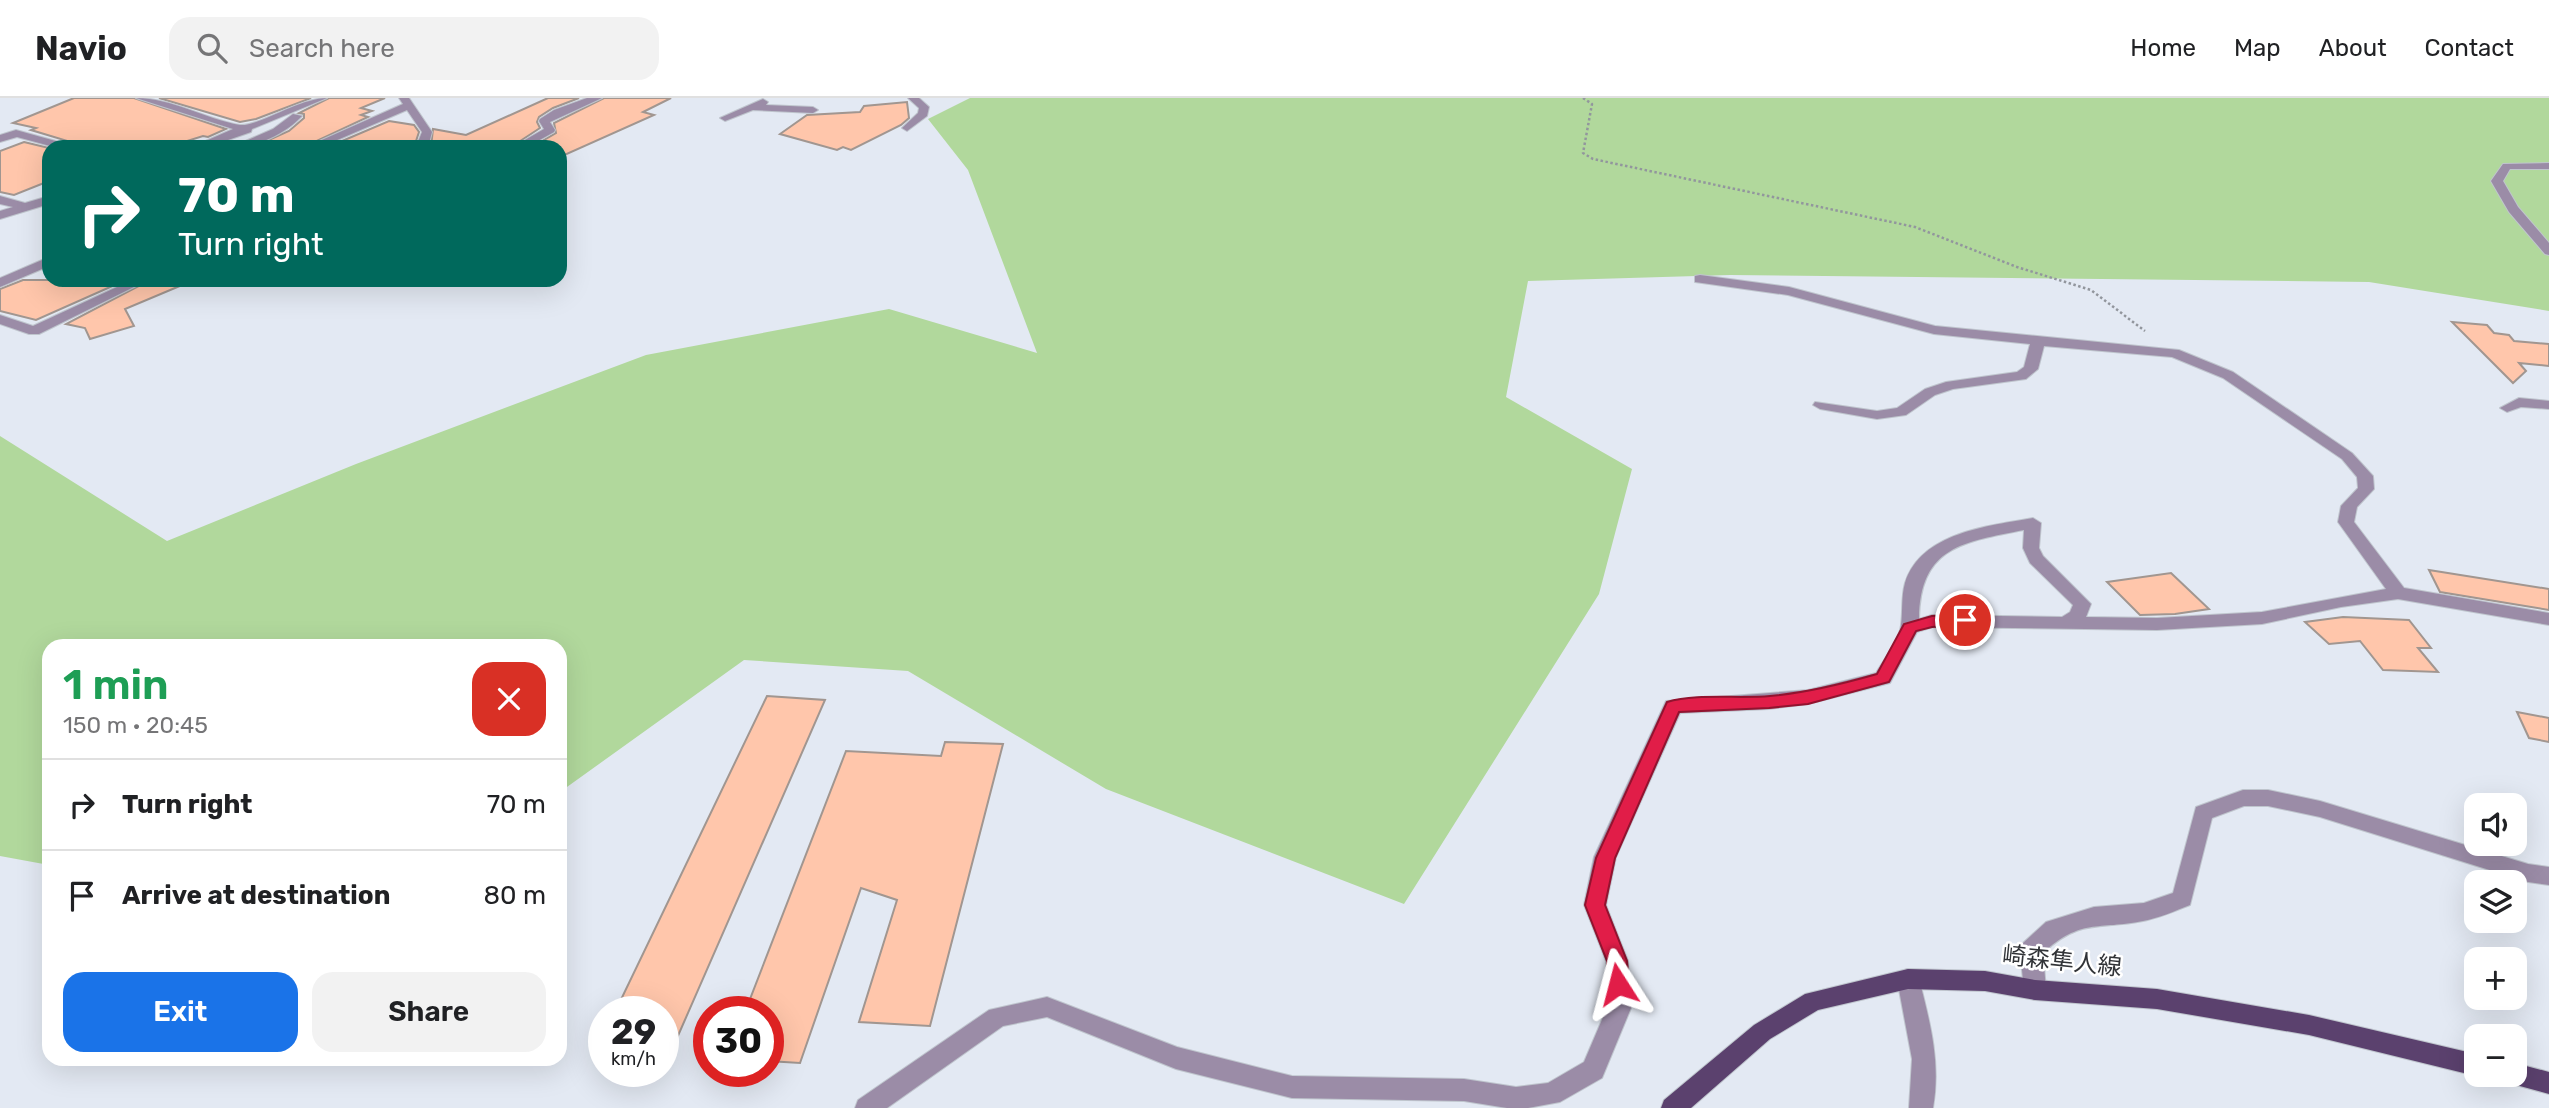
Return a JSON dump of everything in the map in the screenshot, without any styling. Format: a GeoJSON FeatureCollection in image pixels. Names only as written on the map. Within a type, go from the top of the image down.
{"type":"FeatureCollection","features":[{"type":"Feature","properties":{"kind":"main road","name":"崎森隼人線"},"geometry":{"type":"LineString","coordinates":[[1673,1108],[1762,1032],[1813,1001],[1908,979],[1985,981],[2035,990],[2157,999],[2309,1025],[2464,1062]]}},
{"type":"Feature","properties":{"kind":"main road"},"geometry":{"type":"LineString","coordinates":[[2527,1077],[2549,1083]]}},
{"type":"Feature","properties":{"kind":"street"},"geometry":{"type":"LineString","coordinates":[[141,98],[247,130]]}},
{"type":"Feature","properties":{"kind":"street"},"geometry":{"type":"LineString","coordinates":[[532,140],[550,130],[544,121],[551,116],[597,98]]}},
{"type":"Feature","properties":{"kind":"street"},"geometry":{"type":"LineString","coordinates":[[725,118],[772,98]]}},
{"type":"Feature","properties":{"kind":"street"},"geometry":{"type":"LineString","coordinates":[[907,128],[923,114],[924,107],[913,98]]}},
{"type":"Feature","properties":{"kind":"street"},"geometry":{"type":"LineString","coordinates":[[218,140],[321,99]]}},
{"type":"Feature","properties":{"kind":"street"},"geometry":{"type":"LineString","coordinates":[[255,140],[276,131],[321,99]]}},
{"type":"Feature","properties":{"kind":"street"},"geometry":{"type":"LineString","coordinates":[[326,140],[407,101],[427,132],[424,140]]}},
{"type":"Feature","properties":{"kind":"street"},"geometry":{"type":"LineString","coordinates":[[752,107],[813,110]]}},
{"type":"Feature","properties":{"kind":"street"},"geometry":{"type":"LineString","coordinates":[[0,139],[16,133],[42,140]]}},
{"type":"Feature","properties":{"kind":"street"},"geometry":{"type":"LineString","coordinates":[[2549,166],[2507,166],[2497,181],[2513,209],[2549,251]]}},
{"type":"Feature","properties":{"kind":"street"},"geometry":{"type":"LineString","coordinates":[[0,200],[28,208]]}},
{"type":"Feature","properties":{"kind":"street"},"geometry":{"type":"LineString","coordinates":[[0,215],[42,203]]}},
{"type":"Feature","properties":{"kind":"street"},"geometry":{"type":"LineString","coordinates":[[0,283],[42,264]]}},
{"type":"Feature","properties":{"kind":"street"},"geometry":{"type":"LineString","coordinates":[[1700,279],[1789,291],[1934,330],[2174,353],[2228,375],[2347,456],[2365,476],[2366,489],[2349,506],[2346,522],[2398,593]]}},
{"type":"Feature","properties":{"kind":"street"},"geometry":{"type":"LineString","coordinates":[[0,319],[34,331],[127,287]]}},
{"type":"Feature","properties":{"kind":"street"},"geometry":{"type":"LineString","coordinates":[[1820,405],[1877,415],[1901,412],[1930,392],[1951,385],[2021,376],[2031,369],[2038,341]]}},
{"type":"Feature","properties":{"kind":"street"},"geometry":{"type":"LineString","coordinates":[[2507,408],[2519,402],[2549,405]]}},
{"type":"Feature","properties":{"kind":"street"},"geometry":{"type":"LineString","coordinates":[[867,1108],[997,1017],[1047,1007],[1176,1058],[1292,1087],[1464,1090],[1516,1098],[1550,1094],[1593,1070],[1619,1008],[1617,961],[1595,905],[1605,858],[1673,706],[1795,699],[1883,678],[1910,628],[1916,578],[1934,554],[1957,541],[2033,523],[2031,548],[2036,559],[2082,604],[2078,615],[2063,624]]}},
{"type":"Feature","properties":{"kind":"street"},"geometry":{"type":"LineString","coordinates":[[1910,628],[1932,621],[1965,620],[2157,624],[2262,618],[2341,601],[2398,593],[2549,619]]}},
{"type":"Feature","properties":{"kind":"street"},"geometry":{"type":"LineString","coordinates":[[2035,990],[2031,950],[2054,929],[2094,916],[2144,912],[2182,899],[2203,813],[2243,798],[2267,798],[2320,809],[2528,873],[2549,876]]}},
{"type":"Feature","properties":{"kind":"street"},"geometry":{"type":"LineString","coordinates":[[1908,979],[1925,1049],[1921,1108]]}},
{"type":"Feature","properties":{"kind":"path"},"geometry":{"type":"LineString","coordinates":[[1583,98],[1592,104],[1583,153],[1593,159],[1914,227],[2017,267],[2091,289],[2174,353]]}},
{"type":"Feature","properties":{"kind":"green space"},"geometry":{"type":"Polygon","coordinates":[[[970,98],[2549,98],[2549,311],[2369,282],[1730,275],[1528,281],[1506,397],[1632,469],[1599,594],[1404,904],[1106,789],[908,671],[744,660],[567,787],[567,639],[42,639],[42,864],[0,856],[0,436],[167,541],[356,464],[646,355],[889,309],[1037,353],[968,170],[928,119],[970,98]]]}},
{"type":"Feature","properties":{"kind":"building"},"geometry":{"type":"Polygon","coordinates":[[[74,98],[134,98],[226,129],[208,137],[190,140],[64,140],[31,130],[36,128],[13,123],[74,98]]]}},
{"type":"Feature","properties":{"kind":"building"},"geometry":{"type":"Polygon","coordinates":[[[159,98],[311,98],[256,119],[240,122],[159,98]]]}},
{"type":"Feature","properties":{"kind":"building"},"geometry":{"type":"Polygon","coordinates":[[[329,98],[385,98],[361,108],[372,111],[361,115],[368,117],[319,140],[269,140],[289,131],[304,118],[304,114],[299,113],[329,98]]]}},
{"type":"Feature","properties":{"kind":"building"},"geometry":{"type":"Polygon","coordinates":[[[548,98],[579,98],[553,108],[539,117],[537,122],[540,128],[522,140],[432,140],[433,129],[466,135],[548,98]]]}},
{"type":"Feature","properties":{"kind":"building"},"geometry":{"type":"Polygon","coordinates":[[[604,98],[671,98],[643,112],[654,115],[567,154],[567,140],[544,140],[556,133],[554,123],[604,98]]]}},
{"type":"Feature","properties":{"kind":"building"},"geometry":{"type":"Polygon","coordinates":[[[907,102],[909,118],[901,125],[851,150],[843,147],[837,150],[780,134],[807,115],[860,112],[864,106],[907,102]]]}},
{"type":"Feature","properties":{"kind":"building"},"geometry":{"type":"Polygon","coordinates":[[[389,121],[414,125],[419,132],[416,140],[344,140],[389,121]]]}},
{"type":"Feature","properties":{"kind":"building"},"geometry":{"type":"Polygon","coordinates":[[[24,142],[42,146],[42,184],[14,195],[0,192],[0,151],[24,142]]]}},
{"type":"Feature","properties":{"kind":"building"},"geometry":{"type":"Polygon","coordinates":[[[23,280],[42,280],[42,287],[110,287],[36,320],[0,311],[0,289],[23,280]]]}},
{"type":"Feature","properties":{"kind":"building"},"geometry":{"type":"Polygon","coordinates":[[[137,287],[177,287],[125,309],[134,326],[90,339],[85,328],[66,324],[137,287]]]}},
{"type":"Feature","properties":{"kind":"building"},"geometry":{"type":"Polygon","coordinates":[[[2452,322],[2487,325],[2494,333],[2509,335],[2514,341],[2549,344],[2549,366],[2519,363],[2526,371],[2513,383],[2452,322]]]}},
{"type":"Feature","properties":{"kind":"building"},"geometry":{"type":"Polygon","coordinates":[[[2429,570],[2549,589],[2549,610],[2440,592],[2429,570]]]}},
{"type":"Feature","properties":{"kind":"building"},"geometry":{"type":"Polygon","coordinates":[[[2171,573],[2209,609],[2140,615],[2107,582],[2171,573]]]}},
{"type":"Feature","properties":{"kind":"building"},"geometry":{"type":"Polygon","coordinates":[[[2343,617],[2409,620],[2431,648],[2418,648],[2438,672],[2383,670],[2360,641],[2329,644],[2305,622],[2343,617]]]}},
{"type":"Feature","properties":{"kind":"building"},"geometry":{"type":"Polygon","coordinates":[[[767,696],[825,700],[695,996],[693,996],[679,1033],[679,996],[623,996],[767,696]]]}},
{"type":"Feature","properties":{"kind":"building"},"geometry":{"type":"Polygon","coordinates":[[[2517,712],[2549,718],[2549,742],[2529,738],[2517,712]]]}},
{"type":"Feature","properties":{"kind":"building"},"geometry":{"type":"Polygon","coordinates":[[[945,742],[1003,744],[930,1026],[859,1022],[897,900],[861,888],[800,1063],[784,1062],[784,996],[751,996],[846,751],[941,756],[945,742]]]}},
{"type":"Feature","properties":{"kind":"route"},"geometry":{"type":"LineString","coordinates":[[1618,984],[1617,961],[1595,905],[1605,858],[1673,706],[1769,702],[1857,686],[1883,678],[1910,628],[1932,621],[1965,620]]}}]}
